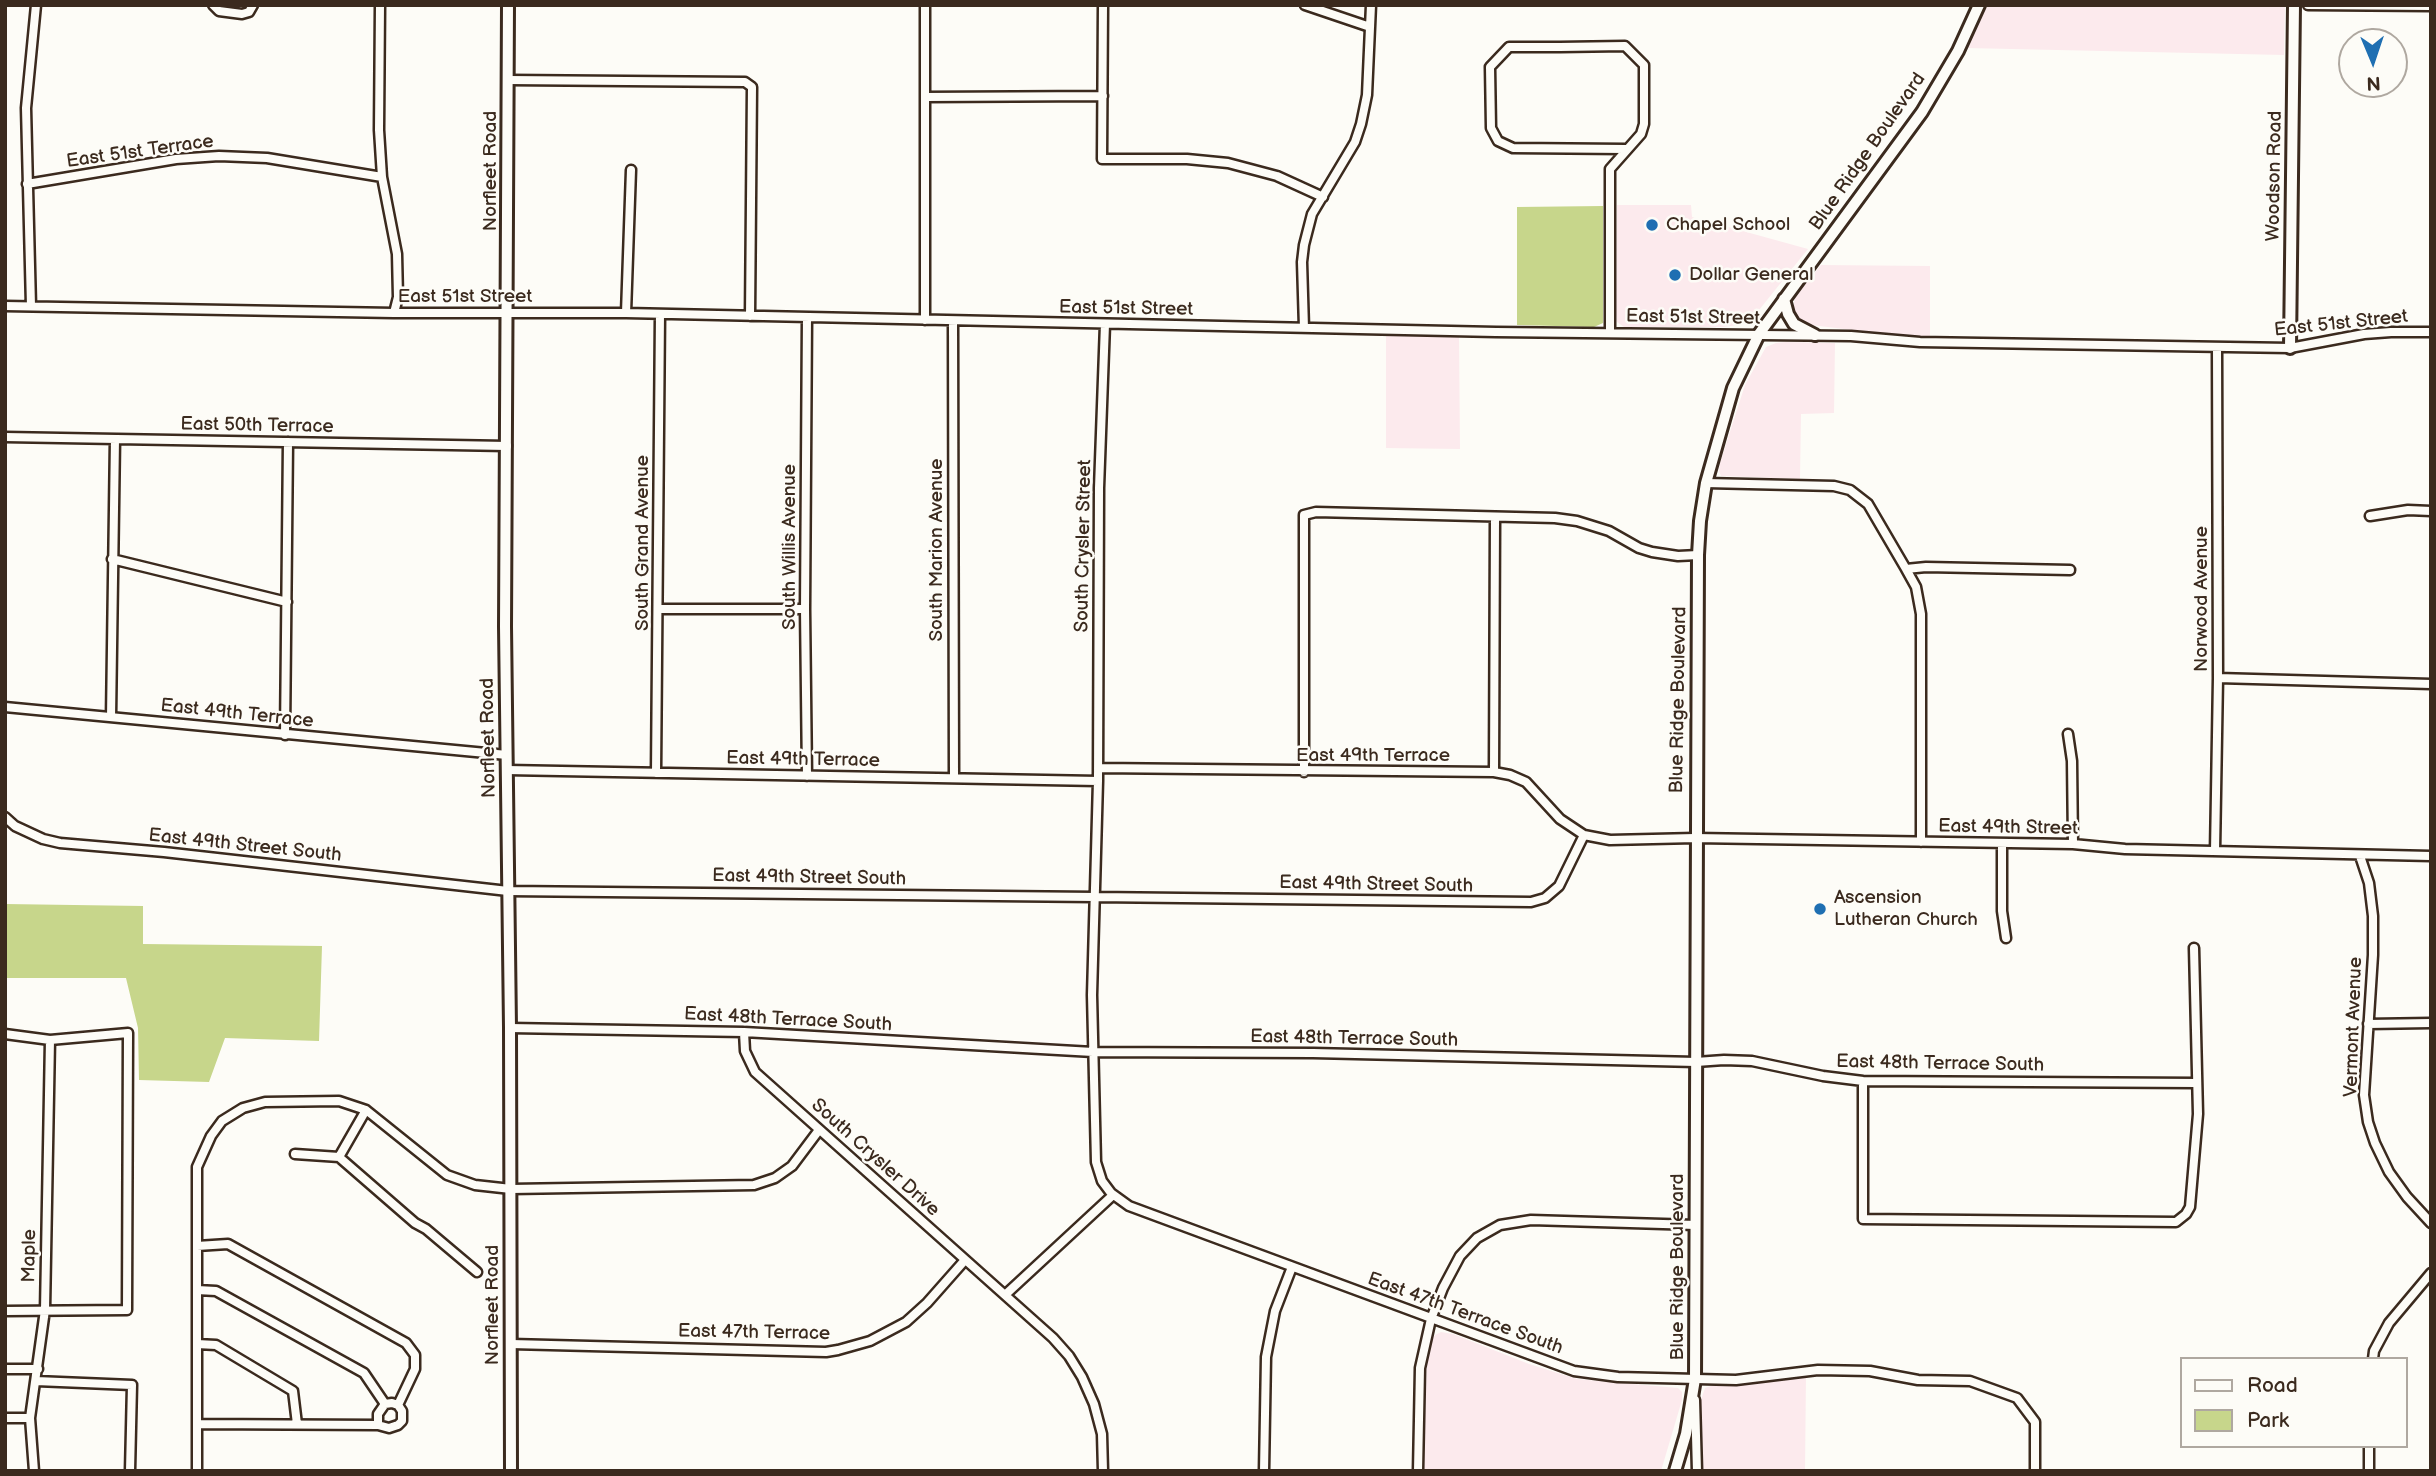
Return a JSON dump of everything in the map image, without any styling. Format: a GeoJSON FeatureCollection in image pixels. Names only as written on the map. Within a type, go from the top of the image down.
{"type":"FeatureCollection","features":[{"type":"Feature","properties":{"kind":"street"},"geometry":{"type":"LineString","coordinates":[[31,306],[26,108],[36,5]]}},
{"type":"Feature","properties":{"kind":"street"},"geometry":{"type":"LineString","coordinates":[[213,5],[219,11],[242,14],[249,12],[253,5]]}},
{"type":"Feature","properties":{"kind":"street"},"geometry":{"type":"LineString","coordinates":[[380,5],[379,130],[382,177],[397,254],[398,297],[394,313]]}},
{"type":"Feature","properties":{"kind":"street","name":"Norfleet Road"},"geometry":{"type":"LineString","coordinates":[[508,5],[505,626],[510,1028],[511,1471]]}},
{"type":"Feature","properties":{"kind":"street"},"geometry":{"type":"LineString","coordinates":[[925,5],[925,320]]}},
{"type":"Feature","properties":{"kind":"street"},"geometry":{"type":"LineString","coordinates":[[1103,5],[1102,159],[1187,159],[1228,163],[1277,176],[1323,197]]}},
{"type":"Feature","properties":{"kind":"street"},"geometry":{"type":"LineString","coordinates":[[1305,5],[1370,27]]}},
{"type":"Feature","properties":{"kind":"street"},"geometry":{"type":"LineString","coordinates":[[1304,328],[1304,245],[1312,214],[1354,142],[1361,124],[1367,95],[1371,5]]}},
{"type":"Feature","properties":{"kind":"street","name":"Blue Ridge Boulevard"},"geometry":{"type":"LineString","coordinates":[[1675,1471],[1686,1434],[1695,1379],[1698,555],[1706,483],[1733,388],[1759,334],[1922,113],[1958,51],[1979,5]]}},
{"type":"Feature","properties":{"kind":"street","name":"Woodson Road"},"geometry":{"type":"LineString","coordinates":[[2290,348],[2294,5]]}},
{"type":"Feature","properties":{"kind":"street"},"geometry":{"type":"LineString","coordinates":[[2308,5],[2431,6]]}},
{"type":"Feature","properties":{"kind":"street"},"geometry":{"type":"LineString","coordinates":[[1610,333],[1610,169],[1641,134],[1644,124],[1644,65],[1625,46],[1509,47],[1490,67],[1491,128],[1498,141],[1513,148],[1625,149]]}},
{"type":"Feature","properties":{"kind":"street"},"geometry":{"type":"LineString","coordinates":[[508,80],[745,82],[752,86],[750,316]]}},
{"type":"Feature","properties":{"kind":"street"},"geometry":{"type":"LineString","coordinates":[[925,97],[1102,96]]}},
{"type":"Feature","properties":{"kind":"street","name":"East 51st Terrace"},"geometry":{"type":"LineString","coordinates":[[27,184],[176,159],[219,156],[267,158],[382,177]]}},
{"type":"Feature","properties":{"kind":"street"},"geometry":{"type":"LineString","coordinates":[[626,313],[631,170]]}},
{"type":"Feature","properties":{"kind":"street"},"geometry":{"type":"LineString","coordinates":[[1784,299],[1794,324],[1815,335]]}},
{"type":"Feature","properties":{"kind":"street","name":"East 51st Street"},"geometry":{"type":"LineString","coordinates":[[5,306],[394,313],[626,313],[1304,328],[1815,335],[1920,342],[2290,348],[2364,334],[2431,332]]}},
{"type":"Feature","properties":{"kind":"street","name":"South Grand Avenue"},"geometry":{"type":"LineString","coordinates":[[656,773],[660,314]]}},
{"type":"Feature","properties":{"kind":"street","name":"South Willis Avenue"},"geometry":{"type":"LineString","coordinates":[[807,317],[807,776]]}},
{"type":"Feature","properties":{"kind":"street","name":"South Marion Avenue"},"geometry":{"type":"LineString","coordinates":[[953,321],[954,778]]}},
{"type":"Feature","properties":{"kind":"street","name":"South Crysler Street"},"geometry":{"type":"LineString","coordinates":[[1098,781],[1099,488],[1105,324]]}},
{"type":"Feature","properties":{"kind":"street","name":"Norwood Avenue"},"geometry":{"type":"LineString","coordinates":[[2215,851],[2218,678],[2217,347]]}},
{"type":"Feature","properties":{"kind":"street","name":"East 50th Terrace"},"geometry":{"type":"LineString","coordinates":[[5,437],[507,446]]}},
{"type":"Feature","properties":{"kind":"street"},"geometry":{"type":"LineString","coordinates":[[111,716],[115,439]]}},
{"type":"Feature","properties":{"kind":"street"},"geometry":{"type":"LineString","coordinates":[[285,735],[288,442]]}},
{"type":"Feature","properties":{"kind":"street"},"geometry":{"type":"LineString","coordinates":[[1706,483],[1834,486],[1850,490],[1868,504],[1916,587],[1921,614],[1921,842]]}},
{"type":"Feature","properties":{"kind":"street"},"geometry":{"type":"LineString","coordinates":[[2370,516],[2408,510],[2431,511]]}},
{"type":"Feature","properties":{"kind":"street"},"geometry":{"type":"LineString","coordinates":[[1304,772],[1304,515],[1316,512],[1577,521],[1609,531],[1639,548],[1652,552],[1678,556],[1698,555]]}},
{"type":"Feature","properties":{"kind":"street"},"geometry":{"type":"LineString","coordinates":[[1494,772],[1495,517]]}},
{"type":"Feature","properties":{"kind":"street"},"geometry":{"type":"LineString","coordinates":[[112,559],[287,603]]}},
{"type":"Feature","properties":{"kind":"street"},"geometry":{"type":"LineString","coordinates":[[1906,569],[1926,567],[2070,570]]}},
{"type":"Feature","properties":{"kind":"street"},"geometry":{"type":"LineString","coordinates":[[659,609],[805,609]]}},
{"type":"Feature","properties":{"kind":"street"},"geometry":{"type":"LineString","coordinates":[[2218,678],[2431,684]]}},
{"type":"Feature","properties":{"kind":"street","name":"East 49th Terrace"},"geometry":{"type":"LineString","coordinates":[[5,707],[507,755]]}},
{"type":"Feature","properties":{"kind":"street"},"geometry":{"type":"LineString","coordinates":[[2068,734],[2072,761],[2073,844]]}},
{"type":"Feature","properties":{"kind":"street","name":"East 49th Terrace"},"geometry":{"type":"LineString","coordinates":[[1098,768],[1494,772],[1526,782],[1560,819],[1584,835]]}},
{"type":"Feature","properties":{"kind":"street","name":"East 49th Terrace"},"geometry":{"type":"LineString","coordinates":[[507,770],[1098,781]]}},
{"type":"Feature","properties":{"kind":"street"},"geometry":{"type":"LineString","coordinates":[[1005,1295],[1113,1195],[1102,1181],[1096,1162],[1092,995],[1098,781]]}},
{"type":"Feature","properties":{"kind":"street","name":"East 49th Street South"},"geometry":{"type":"LineString","coordinates":[[6,817],[15,825],[43,839],[60,843],[508,891],[1531,902],[1545,898],[1559,886],[1584,835]]}},
{"type":"Feature","properties":{"kind":"street","name":"East 49th Street"},"geometry":{"type":"LineString","coordinates":[[1584,835],[1610,840],[1695,838],[2073,844],[2125,849],[2431,856]]}},
{"type":"Feature","properties":{"kind":"street"},"geometry":{"type":"LineString","coordinates":[[2002,843],[2002,911],[2006,938]]}},
{"type":"Feature","properties":{"kind":"street","name":"Vermont Avenue"},"geometry":{"type":"LineString","coordinates":[[2360,856],[2369,883],[2372,916],[2373,955],[2364,1095],[2371,1133],[2389,1172],[2431,1223]]}},
{"type":"Feature","properties":{"kind":"street"},"geometry":{"type":"LineString","coordinates":[[1863,1081],[1863,1219],[2176,1222],[2190,1207],[2198,1114],[2194,948]]}},
{"type":"Feature","properties":{"kind":"street"},"geometry":{"type":"LineString","coordinates":[[2368,1024],[2431,1023]]}},
{"type":"Feature","properties":{"kind":"street","name":"East 48th Terrace South"},"geometry":{"type":"LineString","coordinates":[[510,1028],[744,1032],[1093,1052],[1752,1061],[1863,1081],[2197,1083]]}},
{"type":"Feature","properties":{"kind":"street","name":"South Crysler Drive"},"geometry":{"type":"LineString","coordinates":[[744,1032],[745,1051],[755,1072],[1053,1338],[1082,1377],[1094,1404],[1102,1434],[1102,1471]]}},
{"type":"Feature","properties":{"kind":"street"},"geometry":{"type":"LineString","coordinates":[[5,1034],[50,1040],[128,1033],[127,1310],[5,1311]]}},
{"type":"Feature","properties":{"kind":"street","name":"Maple"},"geometry":{"type":"LineString","coordinates":[[34,1471],[30,1418],[45,1310],[50,1040]]}},
{"type":"Feature","properties":{"kind":"street"},"geometry":{"type":"LineString","coordinates":[[197,1471],[197,1167],[211,1136],[222,1121],[243,1108],[265,1102],[339,1101],[366,1111],[447,1175],[475,1185],[510,1189],[754,1185],[775,1178],[792,1166],[820,1130]]}},
{"type":"Feature","properties":{"kind":"street"},"geometry":{"type":"LineString","coordinates":[[340,1157],[366,1111]]}},
{"type":"Feature","properties":{"kind":"street"},"geometry":{"type":"LineString","coordinates":[[295,1154],[340,1157],[415,1223],[426,1228],[477,1272]]}},
{"type":"Feature","properties":{"kind":"street","name":"East 47th Terrace South"},"geometry":{"type":"LineString","coordinates":[[1113,1195],[1129,1206],[1574,1371],[1618,1377],[1736,1380],[1818,1370],[1870,1371],[1918,1380],[1970,1381],[2017,1398],[2035,1422],[2035,1471]]}},
{"type":"Feature","properties":{"kind":"street"},"geometry":{"type":"LineString","coordinates":[[1418,1471],[1420,1368],[1431,1319],[1460,1256],[1477,1238],[1500,1225],[1531,1220],[1696,1225]]}},
{"type":"Feature","properties":{"kind":"street"},"geometry":{"type":"LineString","coordinates":[[197,1246],[228,1244],[406,1343],[415,1355],[415,1369],[398,1405]]}},
{"type":"Feature","properties":{"kind":"street","name":"East 47th Terrace"},"geometry":{"type":"LineString","coordinates":[[511,1344],[826,1352],[838,1350],[870,1341],[905,1322],[927,1303],[965,1260]]}},
{"type":"Feature","properties":{"kind":"street"},"geometry":{"type":"LineString","coordinates":[[1264,1471],[1266,1357],[1275,1311],[1292,1267]]}},
{"type":"Feature","properties":{"kind":"street"},"geometry":{"type":"LineString","coordinates":[[2374,1357],[2389,1323],[2431,1273]]}},
{"type":"Feature","properties":{"kind":"street"},"geometry":{"type":"LineString","coordinates":[[197,1290],[216,1291],[364,1373],[385,1404]]}},
{"type":"Feature","properties":{"kind":"street"},"geometry":{"type":"LineString","coordinates":[[197,1344],[216,1345],[293,1391],[298,1424]]}},
{"type":"Feature","properties":{"kind":"street"},"geometry":{"type":"LineString","coordinates":[[5,1369],[38,1369]]}},
{"type":"Feature","properties":{"kind":"street"},"geometry":{"type":"LineString","coordinates":[[1695,1379],[1697,1471]]}},
{"type":"Feature","properties":{"kind":"street"},"geometry":{"type":"LineString","coordinates":[[36,1381],[132,1385],[130,1471]]}},
{"type":"Feature","properties":{"kind":"street"},"geometry":{"type":"LineString","coordinates":[[197,1424],[378,1425],[390,1428],[398,1425],[403,1416],[398,1405],[385,1404],[378,1414],[378,1425]]}},
{"type":"Feature","properties":{"kind":"street"},"geometry":{"type":"LineString","coordinates":[[5,1418],[30,1418]]}},
{"type":"Feature","properties":{"kind":"street"},"geometry":{"type":"LineString","coordinates":[[2369,1448],[2369,1471]]}},
{"type":"Feature","properties":{"kind":"shaded area"},"geometry":{"type":"Polygon","coordinates":[[[1987,5],[2285,5],[2284,55],[1966,48],[1987,5]]]}},
{"type":"Feature","properties":{"kind":"shaded area"},"geometry":{"type":"Polygon","coordinates":[[[1617,205],[1691,205],[1692,217],[1808,249],[1745,324],[1723,327],[1624,327],[1617,322],[1616,314],[1617,205]]]}},
{"type":"Feature","properties":{"kind":"shaded area"},"geometry":{"type":"Polygon","coordinates":[[[1821,265],[1930,266],[1930,337],[1803,324],[1797,320],[1793,311],[1795,297],[1821,265]]]}},
{"type":"Feature","properties":{"kind":"shaded area"},"geometry":{"type":"Polygon","coordinates":[[[1386,335],[1459,336],[1460,449],[1386,448],[1386,335]]]}},
{"type":"Feature","properties":{"kind":"shaded area"},"geometry":{"type":"Polygon","coordinates":[[[1785,342],[1835,343],[1834,413],[1801,414],[1800,479],[1721,476],[1720,463],[1745,385],[1766,347],[1785,342]]]}},
{"type":"Feature","properties":{"kind":"shaded area"},"geometry":{"type":"Polygon","coordinates":[[[1441,1332],[1577,1379],[1678,1388],[1682,1392],[1682,1400],[1661,1471],[1423,1471],[1427,1358],[1431,1341],[1441,1332]]]}},
{"type":"Feature","properties":{"kind":"shaded area"},"geometry":{"type":"Polygon","coordinates":[[[1806,1376],[1805,1471],[1700,1471],[1701,1400],[1705,1388],[1714,1385],[1749,1385],[1806,1376]]]}},
{"type":"Feature","properties":{"kind":"green space"},"geometry":{"type":"Polygon","coordinates":[[[1603,206],[1603,323],[1594,327],[1517,325],[1517,207],[1603,206]]]}},
{"type":"Feature","properties":{"kind":"green space"},"geometry":{"type":"Polygon","coordinates":[[[5,904],[143,906],[143,944],[322,946],[319,1041],[225,1038],[209,1082],[139,1080],[138,1028],[126,978],[5,978],[5,904]]]}},
{"type":"Feature","properties":{"kind":"place","name":"Chapel School"},"geometry":{"type":"Point","coordinates":[1652,225]}},
{"type":"Feature","properties":{"kind":"place","name":"Dollar General"},"geometry":{"type":"Point","coordinates":[1675,275]}},
{"type":"Feature","properties":{"kind":"place","name":"Ascension Lutheran Church"},"geometry":{"type":"Point","coordinates":[1820,909]}}]}
